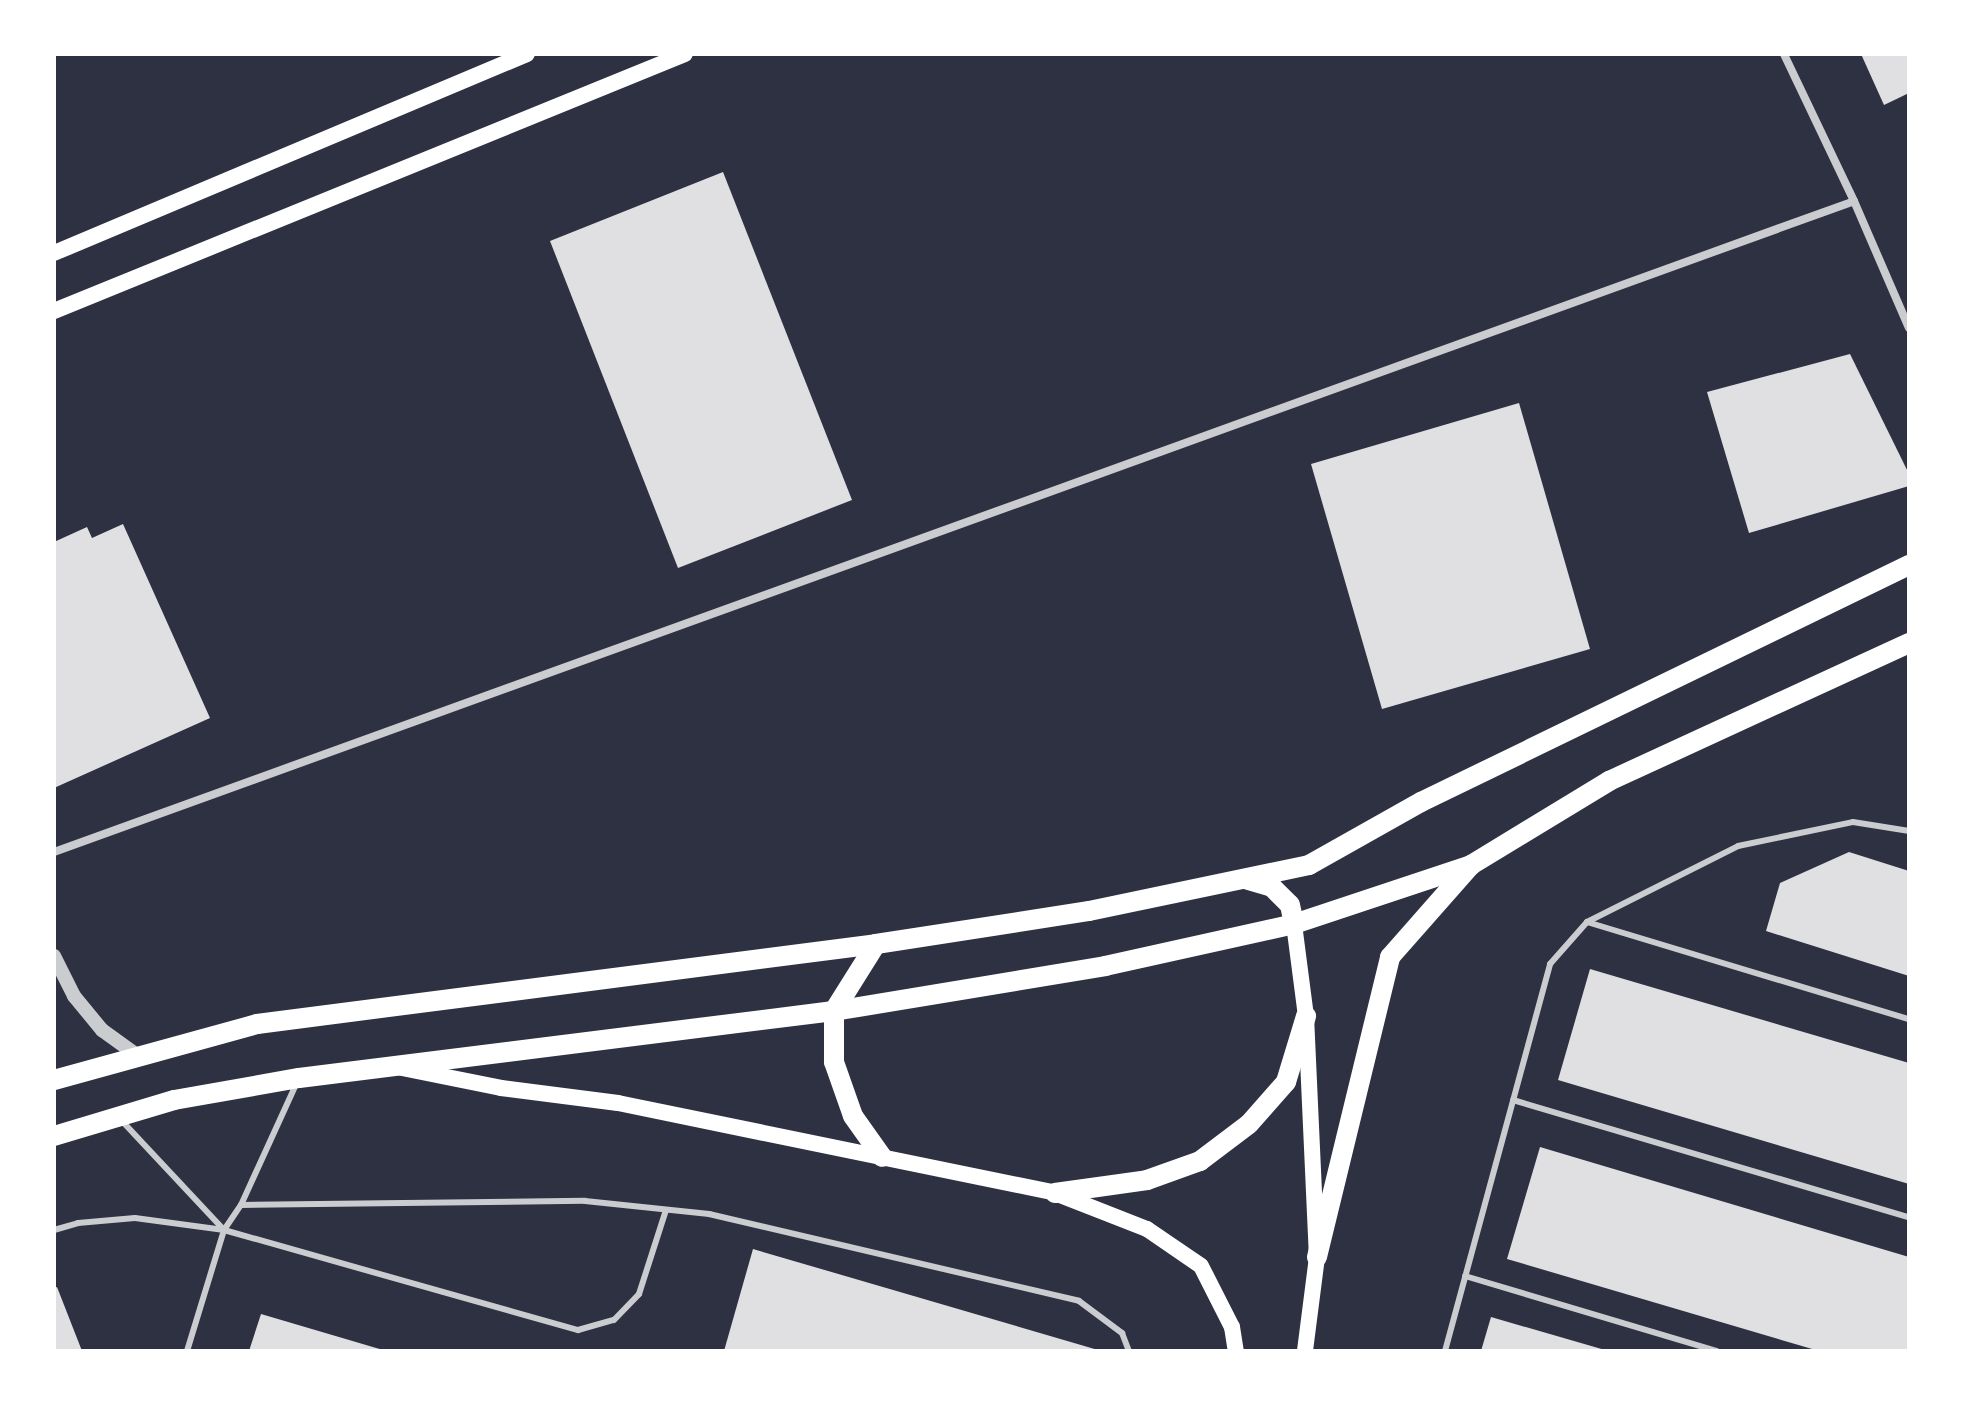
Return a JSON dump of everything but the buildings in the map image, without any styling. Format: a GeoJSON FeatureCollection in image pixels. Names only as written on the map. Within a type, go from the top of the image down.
{"type":"FeatureCollection","features":[{"type":"Feature","properties":{"kind":"main road"},"geometry":{"type":"LineString","coordinates":[[54,253],[527,54]]}},
{"type":"Feature","properties":{"kind":"main road"},"geometry":{"type":"LineString","coordinates":[[54,311],[685,54]]}},
{"type":"Feature","properties":{"kind":"main road"},"geometry":{"type":"LineString","coordinates":[[54,1080],[257,1024],[876,944],[1089,911],[1309,865],[1421,802],[1909,565]]}},
{"type":"Feature","properties":{"kind":"main road"},"geometry":{"type":"LineString","coordinates":[[54,1136],[174,1100],[299,1078],[834,1011],[1105,966],[1294,924],[1471,865],[1609,781],[1909,643]]}},
{"type":"Feature","properties":{"kind":"main road"},"geometry":{"type":"LineString","coordinates":[[1305,1351],[1317,1257],[1390,957],[1471,865]]}},
{"type":"Feature","properties":{"kind":"main road"},"geometry":{"type":"LineString","coordinates":[[1244,879],[1272,887],[1290,905],[1294,924],[1306,1016],[1317,1257]]}},
{"type":"Feature","properties":{"kind":"main road"},"geometry":{"type":"LineString","coordinates":[[876,944],[834,1011],[834,1062],[853,1116],[882,1157]]}},
{"type":"Feature","properties":{"kind":"main road"},"geometry":{"type":"LineString","coordinates":[[1055,1193],[1147,1180],[1200,1161],[1249,1124],[1286,1082],[1306,1016]]}},
{"type":"Feature","properties":{"kind":"main road"},"geometry":{"type":"LineString","coordinates":[[384,1065],[501,1088],[618,1103],[1055,1193],[1147,1229],[1201,1266],[1232,1327],[1236,1351]]}},
{"type":"Feature","properties":{"kind":"street"},"geometry":{"type":"LineString","coordinates":[[1784,54],[1854,201],[1909,328]]}},
{"type":"Feature","properties":{"kind":"street"},"geometry":{"type":"LineString","coordinates":[[54,852],[526,678],[1267,416],[1854,201]]}},
{"type":"Feature","properties":{"kind":"street"},"geometry":{"type":"LineString","coordinates":[[54,956],[74,996],[102,1030],[138,1056]]}},
{"type":"Feature","properties":{"kind":"lane"},"geometry":{"type":"LineString","coordinates":[[1445,1351],[1550,964],[1587,922],[1738,846],[1853,822],[1909,831]]}},
{"type":"Feature","properties":{"kind":"lane"},"geometry":{"type":"LineString","coordinates":[[1587,922],[1909,1019]]}},
{"type":"Feature","properties":{"kind":"lane"},"geometry":{"type":"LineString","coordinates":[[187,1351],[224,1230],[241,1205],[299,1078]]}},
{"type":"Feature","properties":{"kind":"lane"},"geometry":{"type":"LineString","coordinates":[[1513,1100],[1909,1217]]}},
{"type":"Feature","properties":{"kind":"lane"},"geometry":{"type":"LineString","coordinates":[[118,1116],[224,1230]]}},
{"type":"Feature","properties":{"kind":"lane"},"geometry":{"type":"LineString","coordinates":[[241,1205],[585,1201],[709,1214],[1079,1301],[1122,1333],[1129,1351]]}},
{"type":"Feature","properties":{"kind":"lane"},"geometry":{"type":"LineString","coordinates":[[54,1230],[78,1223],[135,1218],[224,1230],[578,1330],[614,1320],[639,1294],[666,1210]]}},
{"type":"Feature","properties":{"kind":"lane"},"geometry":{"type":"LineString","coordinates":[[1465,1276],[1717,1351]]}}]}
